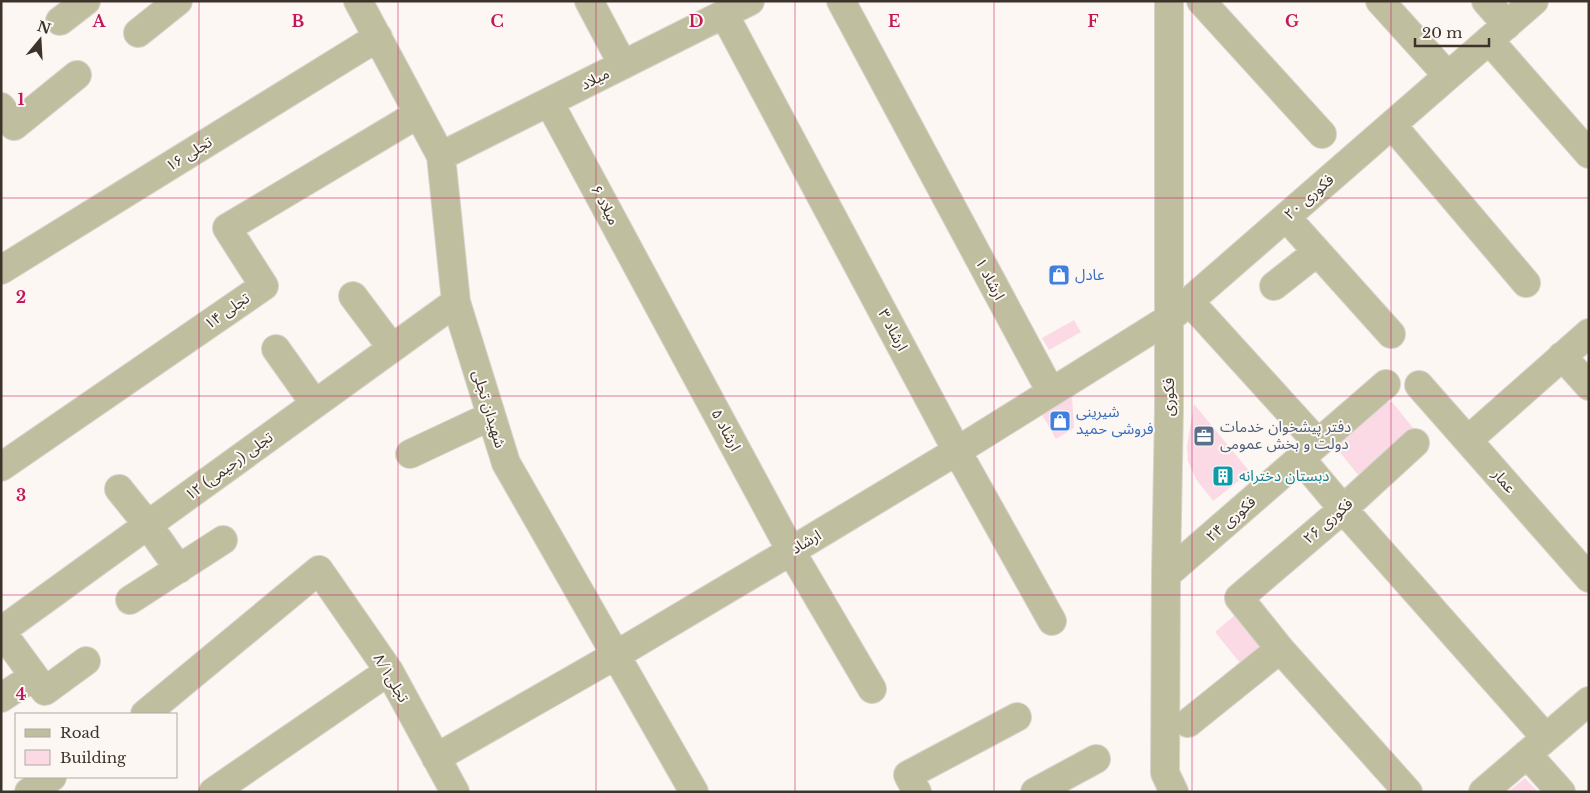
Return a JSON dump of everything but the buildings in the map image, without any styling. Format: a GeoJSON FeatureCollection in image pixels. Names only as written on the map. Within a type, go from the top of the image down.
{"type":"FeatureCollection","features":[{"type":"Feature","properties":{"kind":"street"},"geometry":{"type":"LineString","coordinates":[[60,21],[86,1]]}},
{"type":"Feature","properties":{"kind":"street"},"geometry":{"type":"LineString","coordinates":[[138,33],[178,1]]}},
{"type":"Feature","properties":{"kind":"street","name":"شهیدان تجلی"},"geometry":{"type":"LineString","coordinates":[[358,1],[441,156],[456,302],[506,463],[694,792]]}},
{"type":"Feature","properties":{"kind":"street"},"geometry":{"type":"LineString","coordinates":[[589,1],[623,65]]}},
{"type":"Feature","properties":{"kind":"street","name":"میلاد"},"geometry":{"type":"LineString","coordinates":[[441,156],[750,1]]}},
{"type":"Feature","properties":{"kind":"street","name":"۱ ارشاد"},"geometry":{"type":"LineString","coordinates":[[841,1],[1051,392]]}},
{"type":"Feature","properties":{"kind":"street","name":"فکوری"},"geometry":{"type":"LineString","coordinates":[[1170,1],[1179,309],[1166,576],[1165,773],[1174,792]]}},
{"type":"Feature","properties":{"kind":"street"},"geometry":{"type":"LineString","coordinates":[[1201,1],[1322,134]]}},
{"type":"Feature","properties":{"kind":"street"},"geometry":{"type":"LineString","coordinates":[[1380,1],[1448,76]]}},
{"type":"Feature","properties":{"kind":"street"},"geometry":{"type":"LineString","coordinates":[[1486,1],[1498,32],[1589,154]]}},
{"type":"Feature","properties":{"kind":"street","name":"فکوری ۲۰"},"geometry":{"type":"LineString","coordinates":[[1179,309],[1534,1]]}},
{"type":"Feature","properties":{"kind":"street","name":"۳ ارشاد"},"geometry":{"type":"LineString","coordinates":[[724,14],[957,451],[1052,621]]}},
{"type":"Feature","properties":{"kind":"street","name":"۱۶ تجلی"},"geometry":{"type":"LineString","coordinates":[[1,270],[378,37]]}},
{"type":"Feature","properties":{"kind":"street"},"geometry":{"type":"LineString","coordinates":[[1,107],[14,126],[77,75]]}},
{"type":"Feature","properties":{"kind":"street","name":"۶ میلاد"},"geometry":{"type":"LineString","coordinates":[[549,102],[661,308]]}},
{"type":"Feature","properties":{"kind":"street","name":"تجلی ۱۴"},"geometry":{"type":"LineString","coordinates":[[1,468],[264,286],[227,228],[418,114]]}},
{"type":"Feature","properties":{"kind":"street"},"geometry":{"type":"LineString","coordinates":[[1392,125],[1526,283]]}},
{"type":"Feature","properties":{"kind":"street"},"geometry":{"type":"LineString","coordinates":[[1286,217],[1391,334]]}},
{"type":"Feature","properties":{"kind":"street"},"geometry":{"type":"LineString","coordinates":[[1274,286],[1316,252]]}},
{"type":"Feature","properties":{"kind":"street"},"geometry":{"type":"LineString","coordinates":[[353,296],[392,348]]}},
{"type":"Feature","properties":{"kind":"street","name":"۱۲ تجلی (رحیمی)"},"geometry":{"type":"LineString","coordinates":[[1,631],[456,302]]}},
{"type":"Feature","properties":{"kind":"street","name":"۵ ارشاد"},"geometry":{"type":"LineString","coordinates":[[661,308],[791,551],[872,689]]}},
{"type":"Feature","properties":{"kind":"street"},"geometry":{"type":"LineString","coordinates":[[1179,309],[1309,451],[1343,509],[1536,746],[1560,792]]}},
{"type":"Feature","properties":{"kind":"street","name":"ارشاد"},"geometry":{"type":"LineString","coordinates":[[436,758],[616,655],[957,451],[1179,309]]}},
{"type":"Feature","properties":{"kind":"street"},"geometry":{"type":"LineString","coordinates":[[1468,440],[1589,332]]}},
{"type":"Feature","properties":{"kind":"street"},"geometry":{"type":"LineString","coordinates":[[276,349],[315,404]]}},
{"type":"Feature","properties":{"kind":"street"},"geometry":{"type":"LineString","coordinates":[[1562,356],[1589,386]]}},
{"type":"Feature","properties":{"kind":"street","name":"فکوری ۲۴"},"geometry":{"type":"LineString","coordinates":[[1166,576],[1386,384]]}},
{"type":"Feature","properties":{"kind":"street","name":"عمار"},"geometry":{"type":"LineString","coordinates":[[1419,385],[1589,578]]}},
{"type":"Feature","properties":{"kind":"street"},"geometry":{"type":"LineString","coordinates":[[410,454],[492,416]]}},
{"type":"Feature","properties":{"kind":"street","name":"فکوری ۲۶"},"geometry":{"type":"LineString","coordinates":[[1280,649],[1239,598],[1343,509],[1415,443]]}},
{"type":"Feature","properties":{"kind":"street"},"geometry":{"type":"LineString","coordinates":[[119,489],[148,524],[179,569]]}},
{"type":"Feature","properties":{"kind":"street"},"geometry":{"type":"LineString","coordinates":[[130,600],[223,540]]}},
{"type":"Feature","properties":{"kind":"street","name":"تجلی۸/۱"},"geometry":{"type":"LineString","coordinates":[[146,713],[319,570],[389,671],[455,792]]}},
{"type":"Feature","properties":{"kind":"street"},"geometry":{"type":"LineString","coordinates":[[1,631],[39,683]]}},
{"type":"Feature","properties":{"kind":"street"},"geometry":{"type":"LineString","coordinates":[[1188,723],[1280,649],[1408,792]]}},
{"type":"Feature","properties":{"kind":"street"},"geometry":{"type":"LineString","coordinates":[[1,698],[86,661]]}},
{"type":"Feature","properties":{"kind":"street"},"geometry":{"type":"LineString","coordinates":[[213,792],[389,671]]}},
{"type":"Feature","properties":{"kind":"street"},"geometry":{"type":"LineString","coordinates":[[1483,792],[1589,701]]}},
{"type":"Feature","properties":{"kind":"street"},"geometry":{"type":"LineString","coordinates":[[913,783],[1017,717]]}},
{"type":"Feature","properties":{"kind":"street"},"geometry":{"type":"LineString","coordinates":[[1035,792],[1096,759]]}},
{"type":"Feature","properties":{"kind":"street"},"geometry":{"type":"LineString","coordinates":[[29,792],[50,778]]}},
{"type":"Feature","properties":{"kind":"place","name":"عادل"},"geometry":{"type":"Point","coordinates":[1059,275]}},
{"type":"Feature","properties":{"kind":"place","name":"شیرینی فروشی حمید"},"geometry":{"type":"Point","coordinates":[1060,421]}},
{"type":"Feature","properties":{"kind":"place","name":"دفتر پیشخوان خدمات دولت و بخش عمومی"},"geometry":{"type":"Point","coordinates":[1204,436]}},
{"type":"Feature","properties":{"kind":"place","name":"دبستان دخترانه"},"geometry":{"type":"Point","coordinates":[1223,476]}}]}
